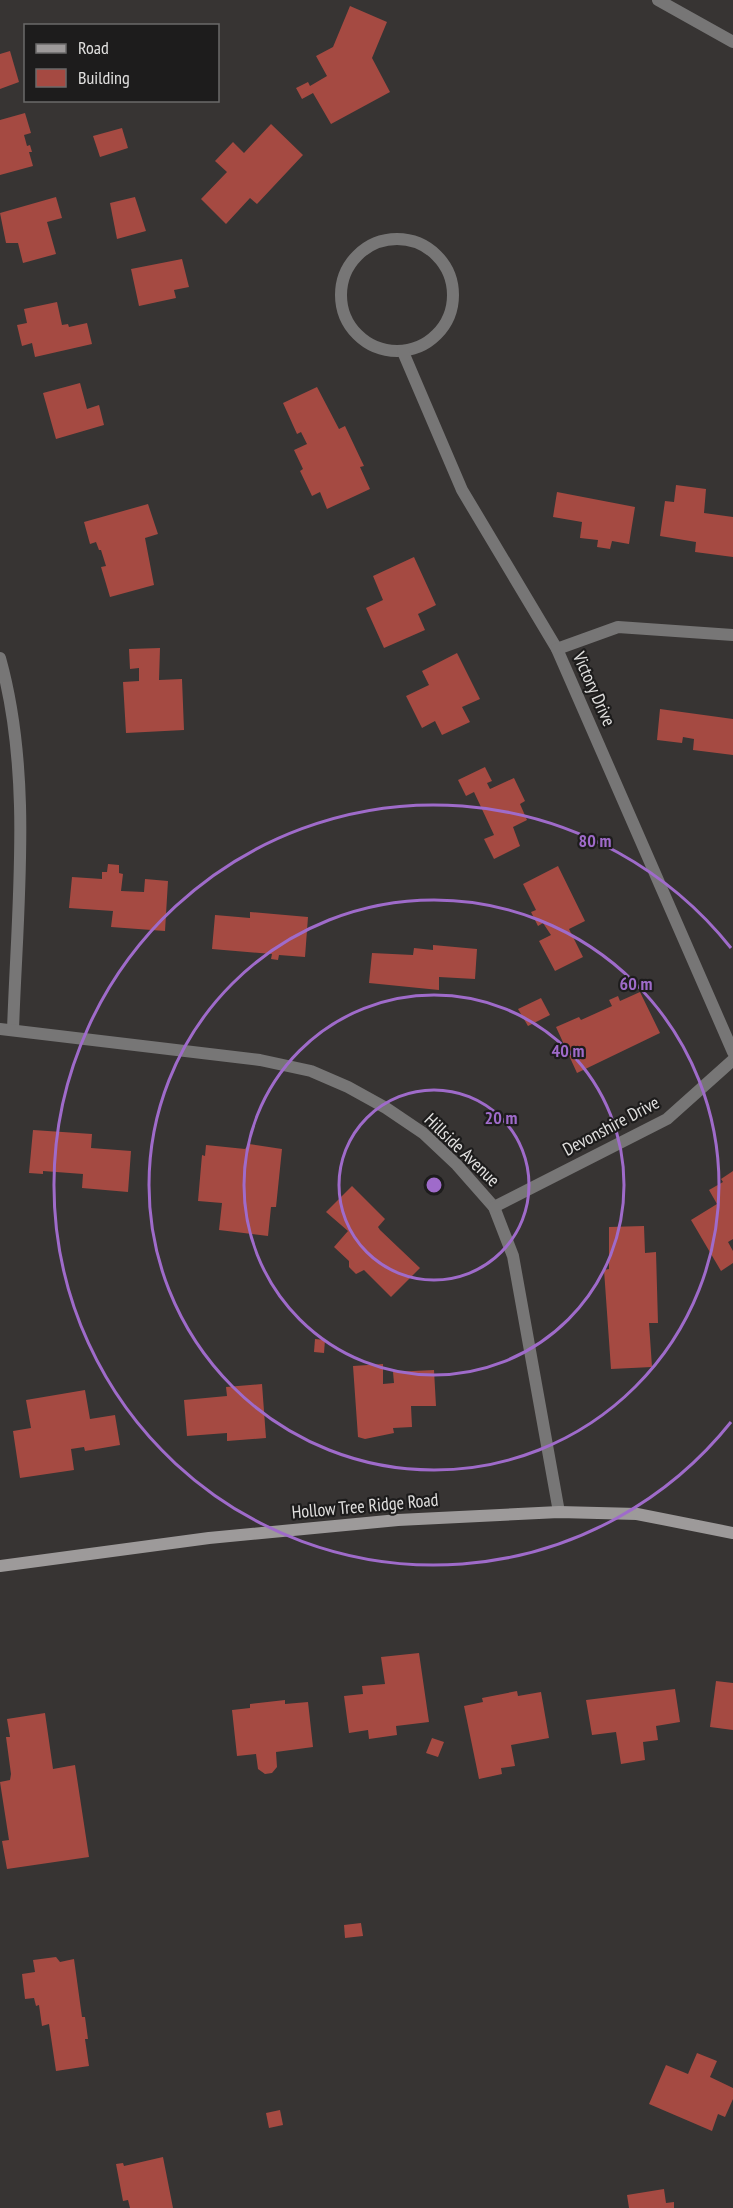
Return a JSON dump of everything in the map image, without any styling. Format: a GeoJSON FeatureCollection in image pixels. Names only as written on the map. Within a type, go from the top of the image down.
{"type":"FeatureCollection","features":[{"type":"Feature","properties":{"kind":"main road","name":"Hollow Tree Ridge Road"},"geometry":{"type":"LineString","coordinates":[[0,1566],[209,1538],[398,1520],[559,1512],[637,1514],[733,1533]]}},
{"type":"Feature","properties":{"kind":"street"},"geometry":{"type":"LineString","coordinates":[[658,0],[733,42]]}},
{"type":"Feature","properties":{"kind":"street"},"geometry":{"type":"LineString","coordinates":[[391,239],[411,240],[428,248],[443,261],[452,279],[454,299],[449,318],[438,335],[423,346],[403,352],[384,351],[366,343],[352,329],[343,311],[340,292],[345,273],[356,256],[372,244],[391,239]]}},
{"type":"Feature","properties":{"kind":"street","name":"Victory Drive"},"geometry":{"type":"LineString","coordinates":[[403,352],[462,490],[557,649],[733,1052]]}},
{"type":"Feature","properties":{"kind":"street"},"geometry":{"type":"LineString","coordinates":[[557,649],[618,627],[733,635]]}},
{"type":"Feature","properties":{"kind":"street"},"geometry":{"type":"LineString","coordinates":[[0,658],[12,699],[18,751],[19,833],[13,1030]]}},
{"type":"Feature","properties":{"kind":"street","name":"Hillside Avenue"},"geometry":{"type":"LineString","coordinates":[[0,1029],[260,1060],[311,1071],[386,1108],[423,1132],[457,1165],[494,1207],[513,1256],[559,1512]]}},
{"type":"Feature","properties":{"kind":"street","name":"Devonshire Drive"},"geometry":{"type":"LineString","coordinates":[[494,1207],[667,1119],[733,1060]]}},
{"type":"Feature","properties":{"kind":"building"},"geometry":{"type":"Polygon","coordinates":[[[350,6],[387,22],[372,58],[390,92],[331,124],[313,93],[302,99],[296,88],[308,82],[310,86],[327,76],[316,56],[333,47],[350,6]]]}},
{"type":"Feature","properties":{"kind":"building"},"geometry":{"type":"Polygon","coordinates":[[[10,51],[19,82],[0,89],[0,54],[10,51]]]}},
{"type":"Feature","properties":{"kind":"building"},"geometry":{"type":"Polygon","coordinates":[[[25,113],[31,133],[24,135],[27,146],[30,145],[32,152],[29,152],[33,166],[0,175],[0,120],[25,113]]]}},
{"type":"Feature","properties":{"kind":"building"},"geometry":{"type":"Polygon","coordinates":[[[271,124],[303,155],[257,204],[250,198],[226,224],[201,199],[227,172],[215,161],[233,142],[244,153],[271,124]]]}},
{"type":"Feature","properties":{"kind":"building"},"geometry":{"type":"Polygon","coordinates":[[[122,128],[128,148],[100,157],[93,136],[122,128]]]}},
{"type":"Feature","properties":{"kind":"building"},"geometry":{"type":"Polygon","coordinates":[[[56,197],[62,218],[47,222],[56,254],[23,263],[18,243],[6,243],[0,213],[56,197]]]}},
{"type":"Feature","properties":{"kind":"building"},"geometry":{"type":"Polygon","coordinates":[[[135,197],[146,231],[117,239],[110,203],[135,197]]]}},
{"type":"Feature","properties":{"kind":"building"},"geometry":{"type":"Polygon","coordinates":[[[182,259],[189,287],[174,290],[176,298],[139,306],[131,269],[182,259]]]}},
{"type":"Feature","properties":{"kind":"building"},"geometry":{"type":"Polygon","coordinates":[[[57,302],[62,325],[68,324],[69,327],[87,323],[92,344],[35,357],[32,343],[22,346],[17,325],[27,323],[24,309],[57,302]]]}},
{"type":"Feature","properties":{"kind":"building"},"geometry":{"type":"Polygon","coordinates":[[[80,383],[87,409],[99,405],[104,425],[56,439],[43,393],[80,383]]]}},
{"type":"Feature","properties":{"kind":"building"},"geometry":{"type":"Polygon","coordinates":[[[317,387],[339,429],[345,426],[364,466],[360,467],[370,489],[327,509],[320,492],[312,496],[300,471],[303,469],[294,450],[307,444],[301,432],[297,434],[283,403],[317,387]]]}},
{"type":"Feature","properties":{"kind":"building"},"geometry":{"type":"Polygon","coordinates":[[[676,485],[706,489],[704,513],[733,517],[733,557],[695,552],[696,542],[660,536],[665,501],[674,502],[676,485]]]}},
{"type":"Feature","properties":{"kind":"building"},"geometry":{"type":"Polygon","coordinates":[[[557,492],[635,507],[629,544],[612,541],[610,549],[597,547],[598,540],[580,538],[582,522],[553,517],[557,492]]]}},
{"type":"Feature","properties":{"kind":"building"},"geometry":{"type":"Polygon","coordinates":[[[148,504],[158,534],[145,538],[154,585],[110,597],[101,567],[106,566],[101,550],[96,542],[90,544],[84,522],[148,504]]]}},
{"type":"Feature","properties":{"kind":"building"},"geometry":{"type":"Polygon","coordinates":[[[414,557],[436,605],[418,614],[425,630],[384,648],[366,608],[383,600],[373,576],[414,557]]]}},
{"type":"Feature","properties":{"kind":"building"},"geometry":{"type":"Polygon","coordinates":[[[160,648],[159,680],[182,679],[184,730],[126,733],[123,682],[139,681],[139,668],[130,669],[129,649],[160,648]]]}},
{"type":"Feature","properties":{"kind":"building"},"geometry":{"type":"Polygon","coordinates":[[[457,653],[480,699],[462,707],[470,722],[442,735],[435,721],[422,728],[406,696],[429,685],[422,671],[457,653]]]}},
{"type":"Feature","properties":{"kind":"building"},"geometry":{"type":"Polygon","coordinates":[[[660,709],[733,719],[733,755],[693,750],[694,739],[683,737],[682,743],[657,740],[660,709]]]}},
{"type":"Feature","properties":{"kind":"building"},"geometry":{"type":"Polygon","coordinates":[[[485,767],[492,781],[487,783],[490,789],[514,778],[525,801],[520,804],[527,820],[513,827],[520,846],[494,859],[484,839],[494,835],[474,792],[466,796],[458,780],[485,767]]]}},
{"type":"Feature","properties":{"kind":"building"},"geometry":{"type":"Polygon","coordinates":[[[108,864],[119,865],[119,873],[123,874],[121,891],[144,892],[145,879],[168,881],[165,931],[111,927],[113,911],[69,908],[72,877],[102,879],[102,872],[107,872],[108,864]]]}},
{"type":"Feature","properties":{"kind":"building"},"geometry":{"type":"Polygon","coordinates":[[[558,866],[585,921],[569,929],[583,957],[555,971],[539,941],[551,935],[543,923],[538,926],[531,912],[536,910],[523,884],[558,866]]]}},
{"type":"Feature","properties":{"kind":"building"},"geometry":{"type":"Polygon","coordinates":[[[250,912],[308,917],[305,957],[279,955],[278,960],[271,959],[272,954],[212,949],[215,915],[250,918],[250,912]]]}},
{"type":"Feature","properties":{"kind":"building"},"geometry":{"type":"Polygon","coordinates":[[[433,945],[477,949],[475,979],[439,977],[439,990],[369,983],[372,953],[413,955],[414,948],[433,950],[433,945]]]}},
{"type":"Feature","properties":{"kind":"building"},"geometry":{"type":"Polygon","coordinates":[[[640,992],[660,1033],[577,1073],[556,1027],[579,1017],[581,1020],[612,1006],[609,1000],[618,996],[620,1001],[640,992]]]}},
{"type":"Feature","properties":{"kind":"building"},"geometry":{"type":"Polygon","coordinates":[[[541,998],[550,1015],[528,1026],[518,1009],[541,998]]]}},
{"type":"Feature","properties":{"kind":"building"},"geometry":{"type":"Polygon","coordinates":[[[33,1130],[92,1134],[91,1148],[131,1151],[128,1192],[82,1188],[83,1174],[43,1171],[43,1174],[29,1173],[33,1130]]]}},
{"type":"Feature","properties":{"kind":"building"},"geometry":{"type":"Polygon","coordinates":[[[249,1144],[282,1149],[276,1207],[271,1207],[268,1236],[219,1230],[222,1203],[198,1201],[202,1155],[205,1156],[206,1145],[245,1149],[249,1144]]]}},
{"type":"Feature","properties":{"kind":"building"},"geometry":{"type":"Polygon","coordinates":[[[733,1171],[733,1239],[728,1242],[733,1251],[733,1263],[721,1271],[691,1220],[717,1204],[709,1190],[723,1182],[721,1179],[733,1171]]]}},
{"type":"Feature","properties":{"kind":"building"},"geometry":{"type":"Polygon","coordinates":[[[352,1186],[385,1219],[378,1227],[380,1230],[420,1268],[391,1297],[364,1270],[356,1274],[349,1267],[349,1261],[334,1247],[348,1231],[326,1212],[352,1186]]]}},
{"type":"Feature","properties":{"kind":"building"},"geometry":{"type":"Polygon","coordinates":[[[644,1226],[645,1253],[656,1252],[658,1323],[649,1323],[652,1367],[611,1369],[604,1270],[609,1269],[609,1227],[644,1226]]]}},
{"type":"Feature","properties":{"kind":"building"},"geometry":{"type":"Polygon","coordinates":[[[315,1339],[325,1340],[324,1353],[314,1352],[315,1339]]]}},
{"type":"Feature","properties":{"kind":"building"},"geometry":{"type":"Polygon","coordinates":[[[383,1364],[383,1384],[394,1383],[393,1372],[434,1370],[436,1406],[411,1406],[412,1427],[393,1428],[394,1433],[365,1439],[358,1437],[353,1366],[383,1364]]]}},
{"type":"Feature","properties":{"kind":"building"},"geometry":{"type":"Polygon","coordinates":[[[262,1384],[266,1438],[227,1441],[227,1433],[187,1436],[184,1400],[227,1396],[226,1387],[262,1384]]]}},
{"type":"Feature","properties":{"kind":"building"},"geometry":{"type":"Polygon","coordinates":[[[85,1390],[90,1419],[115,1415],[120,1445],[85,1451],[84,1447],[71,1449],[74,1470],[20,1478],[13,1431],[31,1428],[26,1400],[85,1390]]]}},
{"type":"Feature","properties":{"kind":"building"},"geometry":{"type":"Polygon","coordinates":[[[419,1653],[429,1722],[396,1726],[397,1735],[369,1739],[368,1730],[349,1733],[344,1696],[363,1694],[362,1686],[385,1684],[381,1657],[419,1653]]]}},
{"type":"Feature","properties":{"kind":"building"},"geometry":{"type":"Polygon","coordinates":[[[716,1681],[733,1683],[733,1730],[710,1727],[716,1681]]]}},
{"type":"Feature","properties":{"kind":"building"},"geometry":{"type":"Polygon","coordinates":[[[675,1689],[680,1722],[656,1726],[658,1740],[643,1742],[645,1760],[621,1764],[616,1732],[592,1735],[586,1700],[675,1689]]]}},
{"type":"Feature","properties":{"kind":"building"},"geometry":{"type":"Polygon","coordinates":[[[517,1691],[518,1696],[541,1692],[549,1738],[511,1745],[515,1766],[501,1768],[502,1774],[479,1779],[464,1706],[483,1702],[482,1698],[517,1691]]]}},
{"type":"Feature","properties":{"kind":"building"},"geometry":{"type":"Polygon","coordinates":[[[285,1700],[285,1704],[308,1702],[313,1747],[276,1752],[277,1767],[272,1773],[265,1774],[258,1769],[256,1754],[237,1756],[232,1710],[250,1708],[250,1704],[285,1700]]]}},
{"type":"Feature","properties":{"kind":"building"},"geometry":{"type":"Polygon","coordinates":[[[45,1713],[53,1769],[75,1765],[89,1857],[7,1869],[2,1841],[9,1840],[0,1782],[10,1780],[11,1774],[6,1737],[10,1737],[7,1719],[45,1713]]]}},
{"type":"Feature","properties":{"kind":"building"},"geometry":{"type":"Polygon","coordinates":[[[432,1738],[444,1742],[438,1757],[426,1753],[432,1738]]]}},
{"type":"Feature","properties":{"kind":"building"},"geometry":{"type":"Polygon","coordinates":[[[361,1923],[363,1936],[345,1938],[344,1925],[361,1923]]]}},
{"type":"Feature","properties":{"kind":"building"},"geometry":{"type":"Polygon","coordinates":[[[56,1957],[60,1962],[74,1959],[82,2017],[85,2017],[89,2066],[56,2071],[49,2024],[42,2026],[39,2005],[36,2006],[34,1998],[25,1999],[22,1974],[35,1972],[33,1960],[56,1957]]]}},
{"type":"Feature","properties":{"kind":"building"},"geometry":{"type":"Polygon","coordinates":[[[697,2053],[717,2061],[710,2077],[733,2088],[733,2099],[725,2117],[718,2114],[712,2131],[649,2104],[666,2065],[688,2074],[697,2053]]]}},
{"type":"Feature","properties":{"kind":"building"},"geometry":{"type":"Polygon","coordinates":[[[280,2110],[283,2125],[269,2128],[266,2113],[280,2110]]]}},
{"type":"Feature","properties":{"kind":"building"},"geometry":{"type":"Polygon","coordinates":[[[163,2157],[173,2208],[130,2208],[128,2200],[123,2201],[116,2164],[123,2163],[124,2166],[163,2157]]]}},
{"type":"Feature","properties":{"kind":"building"},"geometry":{"type":"Polygon","coordinates":[[[664,2189],[666,2203],[674,2202],[674,2208],[629,2208],[627,2195],[664,2189]]]}}]}
